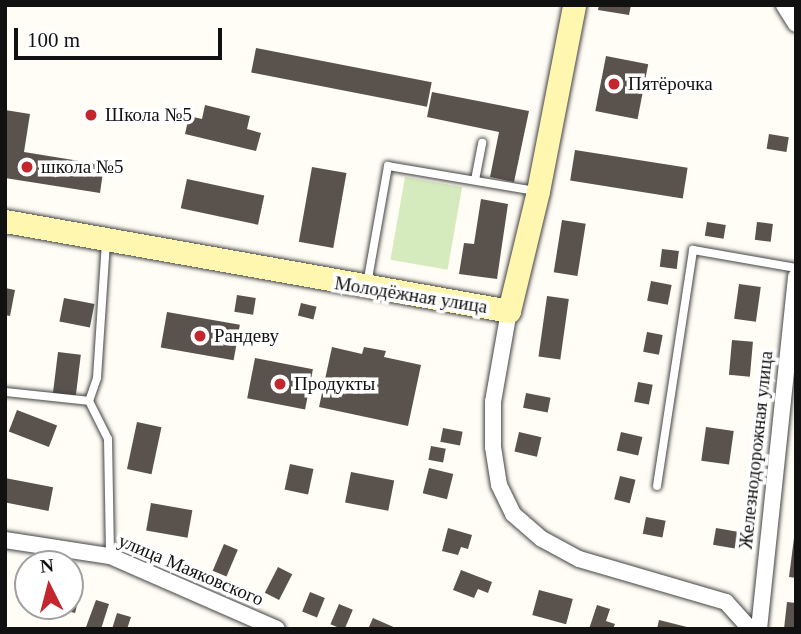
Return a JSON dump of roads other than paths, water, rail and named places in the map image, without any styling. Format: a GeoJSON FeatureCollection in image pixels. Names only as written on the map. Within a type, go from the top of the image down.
{"type":"FeatureCollection","features":[{"type":"Feature","properties":{"kind":"street","name":"Молодёжная улица"},"geometry":{"type":"LineString","coordinates":[[5,221],[106,242],[509,311],[538,191],[573,5]]}},
{"type":"Feature","properties":{"kind":"street"},"geometry":{"type":"LineString","coordinates":[[784,5],[796,24]]}},
{"type":"Feature","properties":{"kind":"street","name":"Железнодорожная улица"},"geometry":{"type":"LineString","coordinates":[[759,629],[796,276]]}},
{"type":"Feature","properties":{"kind":"street"},"geometry":{"type":"LineString","coordinates":[[509,311],[493,402],[493,447],[499,485],[513,514],[542,539],[579,559],[726,602],[750,629]]}},
{"type":"Feature","properties":{"kind":"street","name":"улица Маяковского"},"geometry":{"type":"LineString","coordinates":[[5,540],[110,556],[277,629]]}},
{"type":"Feature","properties":{"kind":"lane"},"geometry":{"type":"LineString","coordinates":[[475,180],[482,144]]}},
{"type":"Feature","properties":{"kind":"lane"},"geometry":{"type":"LineString","coordinates":[[367,287],[388,166],[538,191]]}},
{"type":"Feature","properties":{"kind":"lane"},"geometry":{"type":"LineString","coordinates":[[106,242],[97,378],[89,401],[107,439],[110,556]]}},
{"type":"Feature","properties":{"kind":"lane"},"geometry":{"type":"LineString","coordinates":[[657,486],[693,250],[796,268]]}},
{"type":"Feature","properties":{"kind":"lane"},"geometry":{"type":"LineString","coordinates":[[5,392],[89,401]]}},
{"type":"Feature","properties":{"kind":"place","name":"Пятёрочка"},"geometry":{"type":"Point","coordinates":[614,84]}},
{"type":"Feature","properties":{"kind":"place","name":"Школа №5"},"geometry":{"type":"Point","coordinates":[91,115]}},
{"type":"Feature","properties":{"kind":"place","name":"школа №5"},"geometry":{"type":"Point","coordinates":[27,167]}},
{"type":"Feature","properties":{"kind":"place","name":"Рандеву"},"geometry":{"type":"Point","coordinates":[200,336]}},
{"type":"Feature","properties":{"kind":"place","name":"Продукты"},"geometry":{"type":"Point","coordinates":[280,384]}}]}
